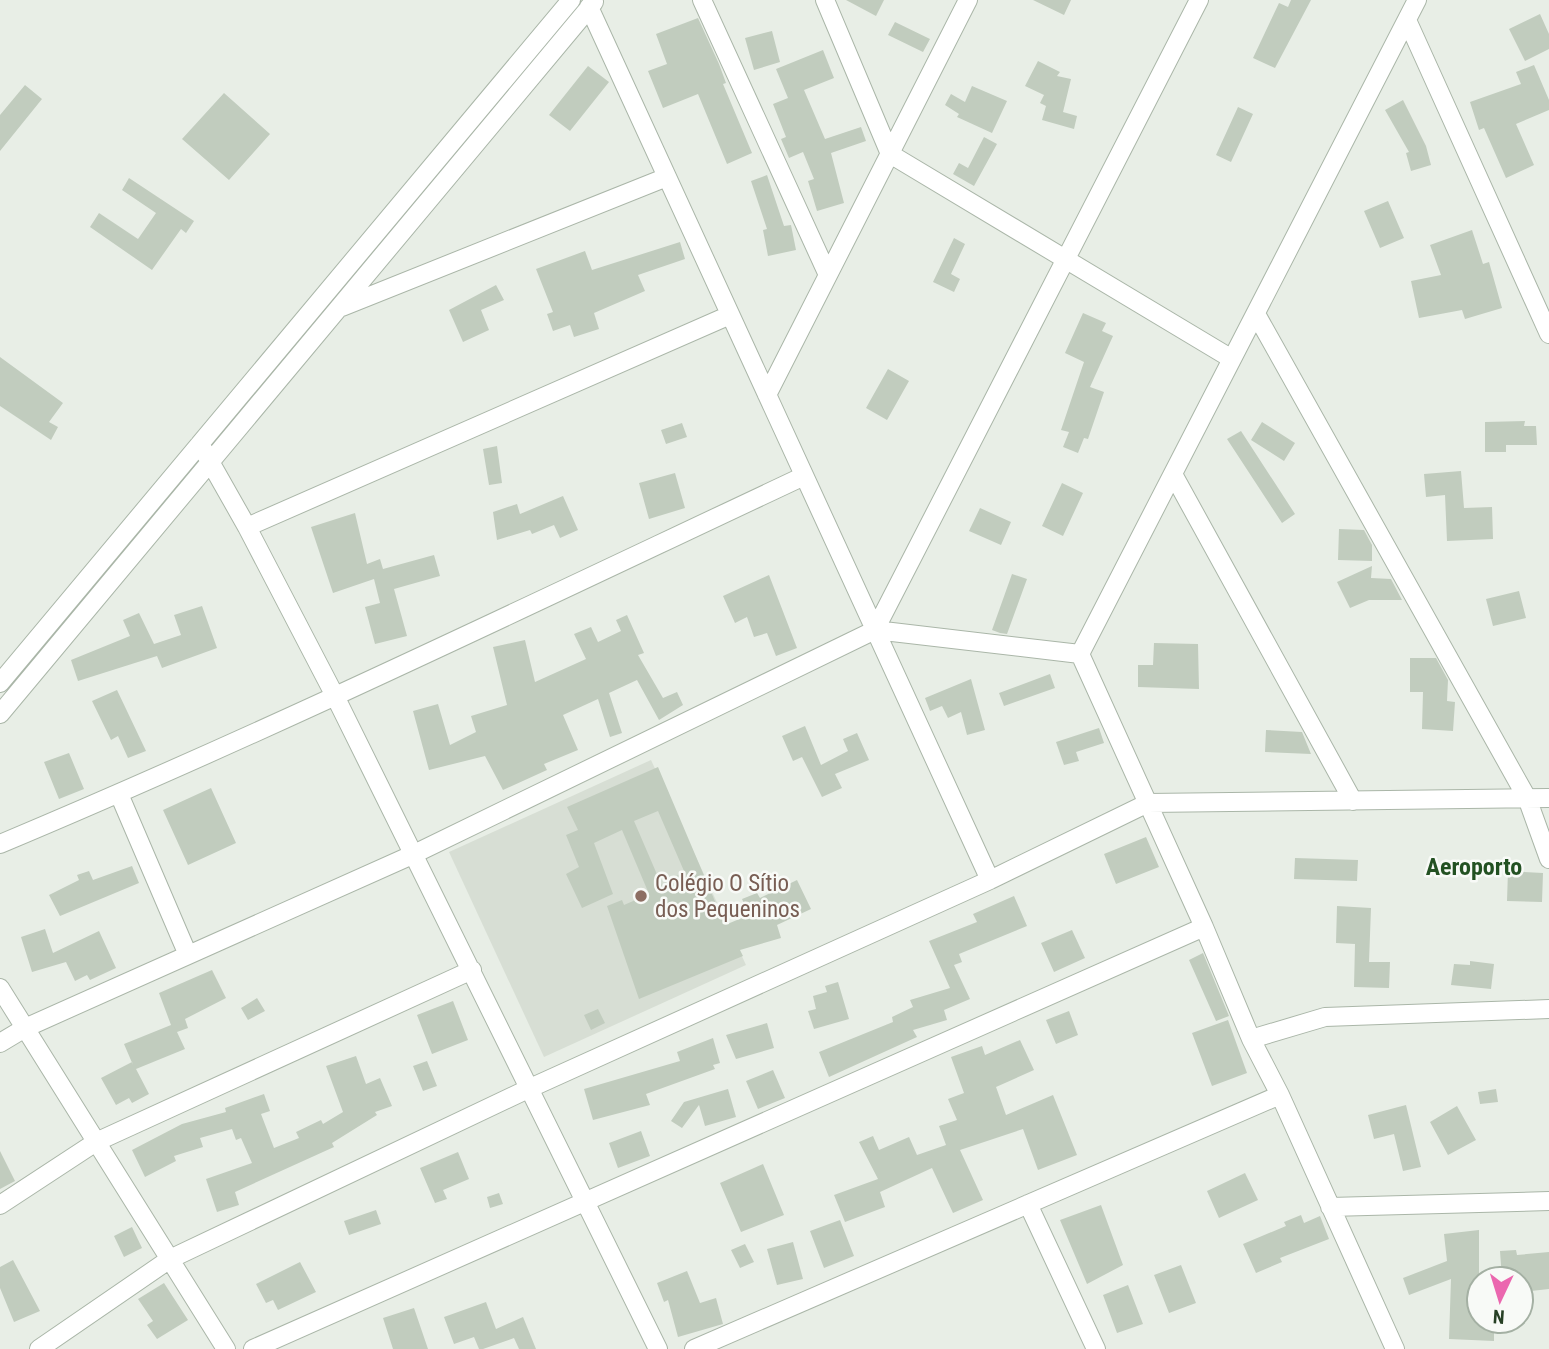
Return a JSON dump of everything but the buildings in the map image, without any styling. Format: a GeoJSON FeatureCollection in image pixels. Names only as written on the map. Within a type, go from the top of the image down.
{"type":"FeatureCollection","features":[{"type":"Feature","properties":{"kind":"street"},"geometry":{"type":"LineString","coordinates":[[0,684],[571,0]]}},
{"type":"Feature","properties":{"kind":"street"},"geometry":{"type":"LineString","coordinates":[[702,0],[828,275]]}},
{"type":"Feature","properties":{"kind":"street"},"geometry":{"type":"LineString","coordinates":[[825,0],[890,154],[1233,359]]}},
{"type":"Feature","properties":{"kind":"street"},"geometry":{"type":"LineString","coordinates":[[767,395],[968,0]]}},
{"type":"Feature","properties":{"kind":"street"},"geometry":{"type":"LineString","coordinates":[[875,630],[1199,0]]}},
{"type":"Feature","properties":{"kind":"street"},"geometry":{"type":"LineString","coordinates":[[1080,654],[1417,0]]}},
{"type":"Feature","properties":{"kind":"street"},"geometry":{"type":"LineString","coordinates":[[0,714],[592,4],[667,177],[990,880]]}},
{"type":"Feature","properties":{"kind":"street"},"geometry":{"type":"LineString","coordinates":[[1407,20],[1549,334]]}},
{"type":"Feature","properties":{"kind":"street"},"geometry":{"type":"LineString","coordinates":[[339,308],[667,177]]}},
{"type":"Feature","properties":{"kind":"street"},"geometry":{"type":"LineString","coordinates":[[1256,314],[1527,798],[1549,859]]}},
{"type":"Feature","properties":{"kind":"street"},"geometry":{"type":"LineString","coordinates":[[247,527],[730,315]]}},
{"type":"Feature","properties":{"kind":"street"},"geometry":{"type":"LineString","coordinates":[[200,444],[247,527],[335,696],[658,1349]]}},
{"type":"Feature","properties":{"kind":"street"},"geometry":{"type":"LineString","coordinates":[[1173,474],[1353,801]]}},
{"type":"Feature","properties":{"kind":"street"},"geometry":{"type":"LineString","coordinates":[[0,844],[119,794],[335,696],[804,476]]}},
{"type":"Feature","properties":{"kind":"street"},"geometry":{"type":"LineString","coordinates":[[0,1043],[25,1028],[412,855],[875,630],[1080,654]]}},
{"type":"Feature","properties":{"kind":"street"},"geometry":{"type":"LineString","coordinates":[[1080,654],[1204,927],[1251,1039],[1395,1349]]}},
{"type":"Feature","properties":{"kind":"street"},"geometry":{"type":"LineString","coordinates":[[119,794],[188,955]]}},
{"type":"Feature","properties":{"kind":"street"},"geometry":{"type":"LineString","coordinates":[[39,1349],[170,1259],[528,1090],[990,880],[1148,803],[1549,798]]}},
{"type":"Feature","properties":{"kind":"street"},"geometry":{"type":"LineString","coordinates":[[253,1349],[1204,927]]}},
{"type":"Feature","properties":{"kind":"street"},"geometry":{"type":"LineString","coordinates":[[0,1205],[96,1142],[472,970]]}},
{"type":"Feature","properties":{"kind":"street"},"geometry":{"type":"LineString","coordinates":[[0,988],[226,1349]]}},
{"type":"Feature","properties":{"kind":"street"},"geometry":{"type":"LineString","coordinates":[[1251,1039],[1325,1017],[1549,1009]]}},
{"type":"Feature","properties":{"kind":"street"},"geometry":{"type":"LineString","coordinates":[[694,1349],[1279,1095]]}},
{"type":"Feature","properties":{"kind":"street"},"geometry":{"type":"LineString","coordinates":[[1331,1207],[1549,1201]]}},
{"type":"Feature","properties":{"kind":"street"},"geometry":{"type":"LineString","coordinates":[[1028,1204],[1096,1349]]}},
{"type":"Feature","properties":{"kind":"shaded area"},"geometry":{"type":"Polygon","coordinates":[[[651,760],[746,965],[544,1057],[449,852],[651,760]]]}},
{"type":"Feature","properties":{"kind":"place","name":"Colégio O Sítio dos Pequeninos"},"geometry":{"type":"Point","coordinates":[641,896]}},
{"type":"Feature","properties":{"kind":"district","name":"Aeroporto"},"geometry":{"type":"Point","coordinates":[1474,867]}}]}
